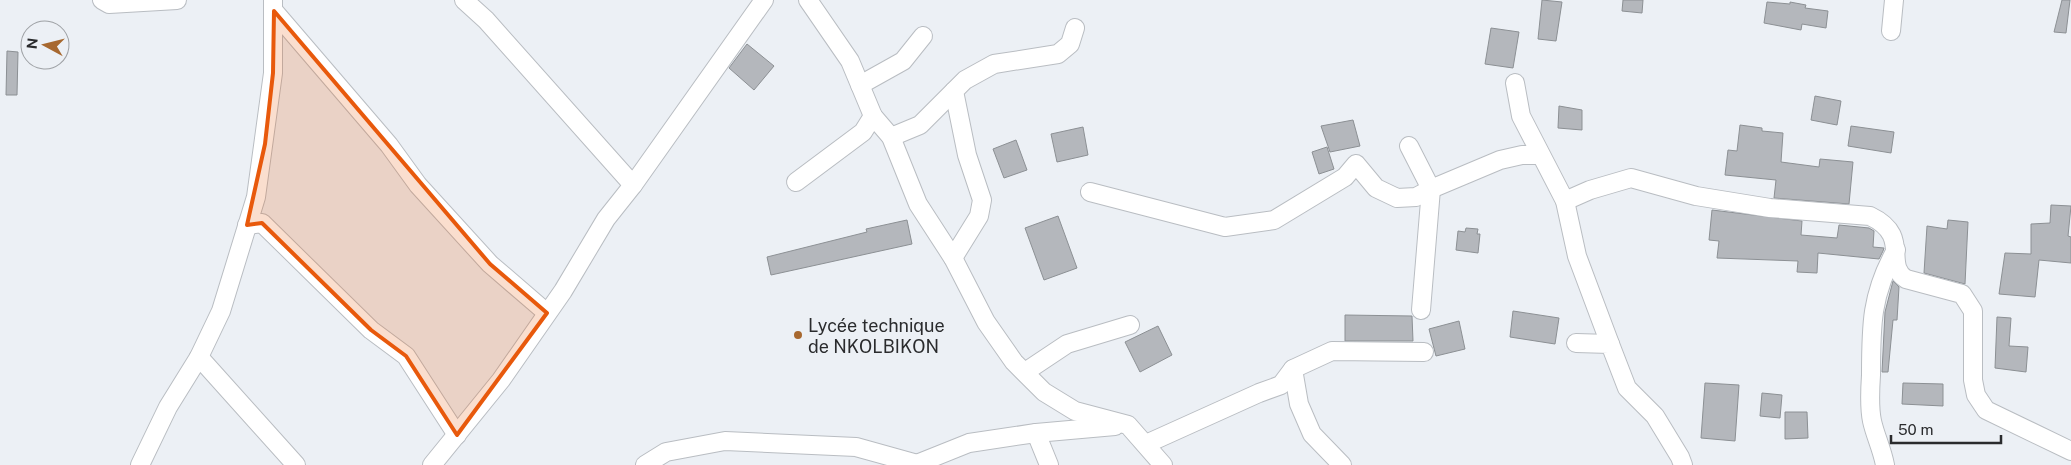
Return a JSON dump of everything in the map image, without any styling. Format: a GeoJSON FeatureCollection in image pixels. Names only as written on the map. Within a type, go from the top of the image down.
{"type":"FeatureCollection","features":[{"type":"Feature","properties":{"kind":"street"},"geometry":{"type":"LineString","coordinates":[[102,0],[109,4],[177,0]]}},
{"type":"Feature","properties":{"kind":"street"},"geometry":{"type":"LineString","coordinates":[[464,0],[486,20],[633,186]]}},
{"type":"Feature","properties":{"kind":"street"},"geometry":{"type":"LineString","coordinates":[[432,465],[501,380],[563,291],[606,219],[633,186],[764,0]]}},
{"type":"Feature","properties":{"kind":"street"},"geometry":{"type":"LineString","coordinates":[[1891,31],[1894,0]]}},
{"type":"Feature","properties":{"kind":"street"},"geometry":{"type":"LineString","coordinates":[[812,2],[850,61],[873,116],[891,138],[918,204],[953,258],[986,322],[1014,362],[1044,392],[1075,411],[1128,425],[1163,465]]}},
{"type":"Feature","properties":{"kind":"street"},"geometry":{"type":"LineString","coordinates":[[273,5],[389,145],[431,199],[490,264],[547,313]]}},
{"type":"Feature","properties":{"kind":"street"},"geometry":{"type":"LineString","coordinates":[[140,465],[168,407],[199,357],[221,311],[256,197],[274,72],[273,5]]}},
{"type":"Feature","properties":{"kind":"street"},"geometry":{"type":"LineString","coordinates":[[891,138],[920,124],[965,80],[994,64],[1058,54],[1070,44],[1075,28]]}},
{"type":"Feature","properties":{"kind":"street"},"geometry":{"type":"LineString","coordinates":[[860,85],[903,61],[923,36]]}},
{"type":"Feature","properties":{"kind":"street"},"geometry":{"type":"LineString","coordinates":[[1515,83],[1521,116],[1566,201],[1577,256],[1627,388],[1655,416],[1680,457],[1682,465]]}},
{"type":"Feature","properties":{"kind":"street"},"geometry":{"type":"LineString","coordinates":[[953,258],[979,216],[982,200],[967,155],[954,91]]}},
{"type":"Feature","properties":{"kind":"street"},"geometry":{"type":"LineString","coordinates":[[796,182],[863,132],[873,116]]}},
{"type":"Feature","properties":{"kind":"street"},"geometry":{"type":"LineString","coordinates":[[1409,146],[1431,188],[1421,310]]}},
{"type":"Feature","properties":{"kind":"street"},"geometry":{"type":"LineString","coordinates":[[1090,192],[1224,227],[1274,220],[1345,177],[1356,164],[1376,188],[1397,198],[1416,197],[1431,188],[1500,160],[1522,155],[1540,155]]}},
{"type":"Feature","properties":{"kind":"street"},"geometry":{"type":"LineString","coordinates":[[1566,201],[1590,190],[1631,178],[1696,196],[1770,208],[1870,216],[1879,220],[1896,241],[1896,268],[1900,275],[1906,279],[1962,294],[1969,302],[1973,311],[1973,380],[1976,395],[1986,410],[2071,451]]}},
{"type":"Feature","properties":{"kind":"street"},"geometry":{"type":"LineString","coordinates":[[247,225],[262,223],[371,330],[406,356],[457,435]]}},
{"type":"Feature","properties":{"kind":"street"},"geometry":{"type":"LineString","coordinates":[[1885,465],[1881,444],[1872,421],[1871,335],[1874,300],[1883,272],[1896,250]]}},
{"type":"Feature","properties":{"kind":"street"},"geometry":{"type":"LineString","coordinates":[[1026,372],[1067,344],[1130,326]]}},
{"type":"Feature","properties":{"kind":"street"},"geometry":{"type":"LineString","coordinates":[[1576,343],[1610,344]]}},
{"type":"Feature","properties":{"kind":"street"},"geometry":{"type":"LineString","coordinates":[[1146,444],[1259,392],[1281,385],[1293,369],[1332,351],[1424,352]]}},
{"type":"Feature","properties":{"kind":"street"},"geometry":{"type":"LineString","coordinates":[[199,357],[296,465]]}},
{"type":"Feature","properties":{"kind":"street"},"geometry":{"type":"LineString","coordinates":[[1293,369],[1299,404],[1312,434],[1342,465]]}},
{"type":"Feature","properties":{"kind":"street"},"geometry":{"type":"LineString","coordinates":[[645,465],[666,452],[725,441],[856,447],[915,464],[969,443],[1036,433],[1128,425]]}},
{"type":"Feature","properties":{"kind":"street"},"geometry":{"type":"LineString","coordinates":[[1036,433],[1049,465]]}},
{"type":"Feature","properties":{"kind":"highlighted area"},"geometry":{"type":"Polygon","coordinates":[[[274,11],[490,264],[547,313],[457,435],[406,356],[371,330],[262,223],[247,225],[265,144],[273,73],[274,11]]]}},
{"type":"Feature","properties":{"kind":"building"},"geometry":{"type":"Polygon","coordinates":[[[1542,0],[1562,2],[1556,41],[1538,39],[1542,0]]]}},
{"type":"Feature","properties":{"kind":"building"},"geometry":{"type":"Polygon","coordinates":[[[1623,0],[1643,0],[1642,13],[1622,11],[1623,0]]]}},
{"type":"Feature","properties":{"kind":"building"},"geometry":{"type":"Polygon","coordinates":[[[2062,0],[2070,0],[2066,33],[2054,32],[2062,0]]]}},
{"type":"Feature","properties":{"kind":"building"},"geometry":{"type":"Polygon","coordinates":[[[1767,2],[1790,4],[1790,2],[1806,5],[1805,8],[1828,11],[1826,28],[1802,24],[1801,30],[1764,23],[1767,2]]]}},
{"type":"Feature","properties":{"kind":"building"},"geometry":{"type":"Polygon","coordinates":[[[1491,28],[1519,32],[1513,68],[1485,64],[1491,28]]]}},
{"type":"Feature","properties":{"kind":"building"},"geometry":{"type":"Polygon","coordinates":[[[747,44],[774,66],[754,90],[729,68],[747,44]]]}},
{"type":"Feature","properties":{"kind":"building"},"geometry":{"type":"Polygon","coordinates":[[[7,51],[18,52],[17,95],[6,95],[7,51]]]}},
{"type":"Feature","properties":{"kind":"building"},"geometry":{"type":"Polygon","coordinates":[[[1815,96],[1841,101],[1837,125],[1811,120],[1815,96]]]}},
{"type":"Feature","properties":{"kind":"building"},"geometry":{"type":"Polygon","coordinates":[[[1559,106],[1582,110],[1582,130],[1558,128],[1559,106]]]}},
{"type":"Feature","properties":{"kind":"building"},"geometry":{"type":"Polygon","coordinates":[[[1353,120],[1360,146],[1330,152],[1321,126],[1353,120]]]}},
{"type":"Feature","properties":{"kind":"building"},"geometry":{"type":"Polygon","coordinates":[[[1740,125],[1762,128],[1762,131],[1783,133],[1781,162],[1819,167],[1820,159],[1853,162],[1849,204],[1774,198],[1776,180],[1725,175],[1728,150],[1737,151],[1740,125]]]}},
{"type":"Feature","properties":{"kind":"building"},"geometry":{"type":"Polygon","coordinates":[[[1851,126],[1894,132],[1891,153],[1848,146],[1851,126]]]}},
{"type":"Feature","properties":{"kind":"building"},"geometry":{"type":"Polygon","coordinates":[[[1083,127],[1088,155],[1057,162],[1051,134],[1083,127]]]}},
{"type":"Feature","properties":{"kind":"building"},"geometry":{"type":"Polygon","coordinates":[[[1016,140],[1027,170],[1004,178],[993,149],[1016,140]]]}},
{"type":"Feature","properties":{"kind":"building"},"geometry":{"type":"Polygon","coordinates":[[[1327,147],[1334,169],[1319,174],[1312,152],[1327,147]]]}},
{"type":"Feature","properties":{"kind":"building"},"geometry":{"type":"Polygon","coordinates":[[[2051,205],[2071,206],[2068,236],[2071,237],[2071,263],[2039,260],[2035,297],[1999,294],[2005,253],[2031,254],[2031,224],[2050,223],[2051,205]]]}},
{"type":"Feature","properties":{"kind":"building"},"geometry":{"type":"Polygon","coordinates":[[[1712,210],[1802,221],[1801,235],[1837,238],[1839,225],[1869,228],[1874,231],[1873,247],[1884,248],[1879,259],[1818,253],[1817,273],[1797,272],[1798,261],[1717,258],[1719,241],[1709,240],[1712,210]]]}},
{"type":"Feature","properties":{"kind":"building"},"geometry":{"type":"Polygon","coordinates":[[[1058,216],[1077,268],[1044,280],[1025,228],[1058,216]]]}},
{"type":"Feature","properties":{"kind":"building"},"geometry":{"type":"Polygon","coordinates":[[[907,220],[912,244],[771,275],[767,257],[867,232],[866,229],[907,220]]]}},
{"type":"Feature","properties":{"kind":"building"},"geometry":{"type":"Polygon","coordinates":[[[1948,220],[1968,222],[1965,284],[1924,273],[1927,226],[1947,229],[1948,220]]]}},
{"type":"Feature","properties":{"kind":"building"},"geometry":{"type":"Polygon","coordinates":[[[1466,228],[1478,229],[1477,234],[1480,234],[1478,253],[1456,250],[1458,231],[1465,232],[1466,228]]]}},
{"type":"Feature","properties":{"kind":"building"},"geometry":{"type":"Polygon","coordinates":[[[1893,281],[1899,287],[1897,320],[1893,320],[1888,372],[1882,372],[1885,312],[1893,281]]]}},
{"type":"Feature","properties":{"kind":"building"},"geometry":{"type":"Polygon","coordinates":[[[1513,311],[1559,318],[1555,344],[1510,337],[1513,311]]]}},
{"type":"Feature","properties":{"kind":"building"},"geometry":{"type":"Polygon","coordinates":[[[1345,315],[1412,316],[1413,341],[1345,341],[1345,315]]]}},
{"type":"Feature","properties":{"kind":"building"},"geometry":{"type":"Polygon","coordinates":[[[1997,317],[2011,318],[2009,346],[2028,347],[2026,372],[1995,368],[1997,317]]]}},
{"type":"Feature","properties":{"kind":"building"},"geometry":{"type":"Polygon","coordinates":[[[1459,321],[1465,349],[1436,356],[1429,329],[1459,321]]]}},
{"type":"Feature","properties":{"kind":"building"},"geometry":{"type":"Polygon","coordinates":[[[1158,326],[1172,355],[1140,372],[1125,342],[1158,326]]]}},
{"type":"Feature","properties":{"kind":"building"},"geometry":{"type":"Polygon","coordinates":[[[1705,383],[1739,385],[1735,441],[1701,438],[1705,383]]]}},
{"type":"Feature","properties":{"kind":"building"},"geometry":{"type":"Polygon","coordinates":[[[1903,383],[1943,384],[1943,406],[1902,404],[1903,383]]]}},
{"type":"Feature","properties":{"kind":"building"},"geometry":{"type":"Polygon","coordinates":[[[1762,393],[1782,395],[1780,418],[1760,416],[1762,393]]]}},
{"type":"Feature","properties":{"kind":"building"},"geometry":{"type":"Polygon","coordinates":[[[1785,412],[1807,412],[1808,438],[1785,439],[1785,412]]]}},
{"type":"Feature","properties":{"kind":"place","name":"Lycée technique de NKOLBIKON"},"geometry":{"type":"Point","coordinates":[798,335]}}]}
